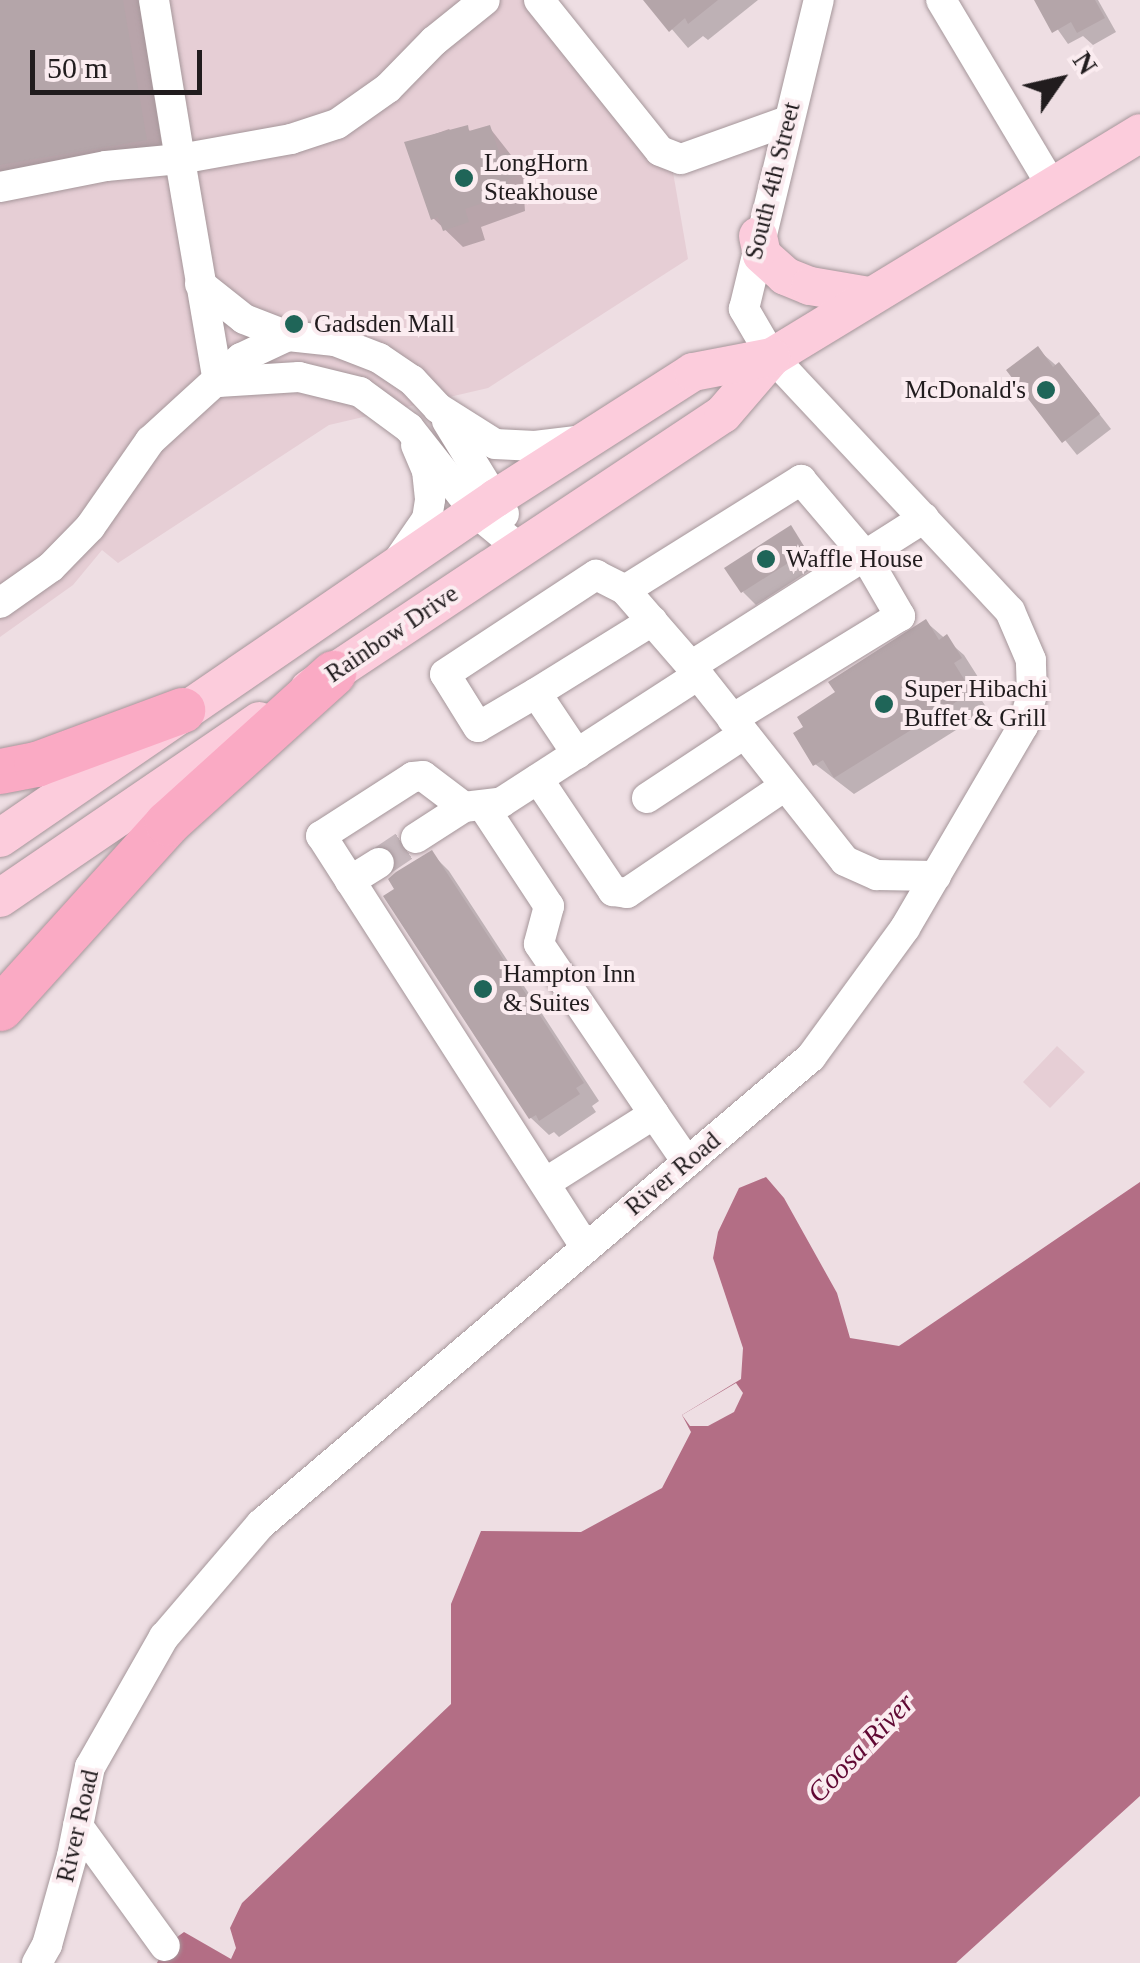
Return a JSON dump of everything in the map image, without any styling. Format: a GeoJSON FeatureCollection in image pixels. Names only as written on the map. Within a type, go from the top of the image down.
{"type":"FeatureCollection","features":[{"type":"Feature","properties":{"kind":"highway"},"geometry":{"type":"LineString","coordinates":[[0,1008],[167,823],[334,673]]}},
{"type":"Feature","properties":{"kind":"highway"},"geometry":{"type":"LineString","coordinates":[[0,771],[36,764],[182,710]]}},
{"type":"Feature","properties":{"kind":"main road","name":"Rainbow Drive"},"geometry":{"type":"LineString","coordinates":[[0,898],[722,414],[772,356],[1140,133]]}},
{"type":"Feature","properties":{"kind":"main road"},"geometry":{"type":"LineString","coordinates":[[758,236],[762,255],[785,276],[810,286],[869,296]]}},
{"type":"Feature","properties":{"kind":"main road","name":"Rainbow Drive"},"geometry":{"type":"LineString","coordinates":[[0,838],[486,505],[692,372],[772,356]]}},
{"type":"Feature","properties":{"kind":"street"},"geometry":{"type":"LineString","coordinates":[[154,0],[218,382]]}},
{"type":"Feature","properties":{"kind":"street"},"geometry":{"type":"LineString","coordinates":[[0,187],[106,166],[180,159],[290,139],[336,124],[388,88],[434,41],[485,0]]}},
{"type":"Feature","properties":{"kind":"street"},"geometry":{"type":"LineString","coordinates":[[539,0],[660,151],[681,160],[788,122]]}},
{"type":"Feature","properties":{"kind":"street","name":"South 4th Street"},"geometry":{"type":"LineString","coordinates":[[772,356],[744,310],[758,236],[819,0]]}},
{"type":"Feature","properties":{"kind":"street"},"geometry":{"type":"LineString","coordinates":[[941,0],[1052,186]]}},
{"type":"Feature","properties":{"kind":"street"},"geometry":{"type":"LineString","coordinates":[[200,284],[244,319],[288,336],[335,341],[380,358],[412,380],[438,408],[496,444],[535,446],[586,439]]}},
{"type":"Feature","properties":{"kind":"street"},"geometry":{"type":"LineString","coordinates":[[0,603],[51,567],[90,527],[150,440],[241,358],[288,336]]}},
{"type":"Feature","properties":{"kind":"street","name":"River Road"},"geometry":{"type":"LineString","coordinates":[[38,1963],[47,1946],[90,1767],[124,1700],[164,1637],[261,1524],[811,1057],[905,928],[1023,726],[1032,677],[1026,643],[1010,611],[772,356]]}},
{"type":"Feature","properties":{"kind":"street"},"geometry":{"type":"LineString","coordinates":[[218,382],[320,379],[360,392],[410,428],[486,505],[520,549]]}},
{"type":"Feature","properties":{"kind":"street"},"geometry":{"type":"LineString","coordinates":[[438,408],[486,505]]}},
{"type":"Feature","properties":{"kind":"street"},"geometry":{"type":"LineString","coordinates":[[390,570],[421,529],[430,499],[426,471],[410,428]]}},
{"type":"Feature","properties":{"kind":"street"},"geometry":{"type":"LineString","coordinates":[[625,590],[802,480],[864,554],[900,616],[738,727],[647,798]]}},
{"type":"Feature","properties":{"kind":"street"},"geometry":{"type":"LineString","coordinates":[[416,838],[474,806],[502,802],[538,780],[864,554],[924,518]]}},
{"type":"Feature","properties":{"kind":"street"},"geometry":{"type":"LineString","coordinates":[[652,621],[478,727],[445,674],[596,575],[625,590],[652,621],[845,862],[877,876],[936,876]]}},
{"type":"Feature","properties":{"kind":"street"},"geometry":{"type":"LineString","coordinates":[[536,693],[577,754]]}},
{"type":"Feature","properties":{"kind":"street"},"geometry":{"type":"LineString","coordinates":[[586,1248],[321,836],[413,776],[424,776],[474,806],[549,906],[539,944],[687,1162]]}},
{"type":"Feature","properties":{"kind":"street"},"geometry":{"type":"LineString","coordinates":[[538,780],[613,891],[626,894],[786,786]]}},
{"type":"Feature","properties":{"kind":"street"},"geometry":{"type":"LineString","coordinates":[[350,882],[379,862]]}},
{"type":"Feature","properties":{"kind":"street"},"geometry":{"type":"LineString","coordinates":[[545,1183],[654,1114]]}},
{"type":"Feature","properties":{"kind":"street"},"geometry":{"type":"LineString","coordinates":[[78,1826],[165,1946]]}},
{"type":"Feature","properties":{"kind":"shaded area","name":"Gadsden Mall"},"geometry":{"type":"Polygon","coordinates":[[[0,0],[551,0],[668,143],[688,259],[488,388],[329,425],[118,563],[102,550],[73,585],[0,637],[0,0]]]}},
{"type":"Feature","properties":{"kind":"shaded area"},"geometry":{"type":"Polygon","coordinates":[[[1057,1046],[1085,1072],[1050,1108],[1023,1082],[1057,1046]]]}},
{"type":"Feature","properties":{"kind":"water","name":"Coosa River"},"geometry":{"type":"Polygon","coordinates":[[[766,1177],[784,1198],[837,1293],[850,1338],[899,1346],[1140,1182],[1140,1796],[956,1963],[157,1963],[165,1946],[184,1932],[231,1959],[236,1948],[230,1928],[242,1903],[451,1704],[451,1604],[481,1531],[581,1532],[662,1488],[691,1432],[682,1415],[741,1379],[743,1348],[713,1258],[718,1232],[739,1188],[766,1177]]]}},
{"type":"Feature","properties":{"kind":"pier"},"geometry":{"type":"Polygon","coordinates":[[[736,1383],[743,1393],[734,1412],[708,1426],[690,1426],[682,1415],[736,1383]]]}},
{"type":"Feature","properties":{"kind":"building"},"geometry":{"type":"Polygon","coordinates":[[[0,0],[123,0],[147,140],[0,165],[0,0]]]}},
{"type":"Feature","properties":{"kind":"building"},"geometry":{"type":"Polygon","coordinates":[[[643,0],[718,0],[688,24],[685,18],[669,32],[643,0]]]}},
{"type":"Feature","properties":{"kind":"building"},"geometry":{"type":"Polygon","coordinates":[[[1034,0],[1095,0],[1105,18],[1077,33],[1071,22],[1052,33],[1034,0]]]}},
{"type":"Feature","properties":{"kind":"building","name":"LongHorn Steakhouse"},"geometry":{"type":"Polygon","coordinates":[[[468,125],[469,131],[490,125],[500,155],[508,152],[517,176],[508,179],[509,194],[465,209],[469,222],[443,231],[438,217],[431,220],[404,142],[468,125]]]}},
{"type":"Feature","properties":{"kind":"building"},"geometry":{"type":"Polygon","coordinates":[[[1038,346],[1053,367],[1059,362],[1100,414],[1062,443],[1006,370],[1038,346]]]}},
{"type":"Feature","properties":{"kind":"building","name":"Waffle House"},"geometry":{"type":"Polygon","coordinates":[[[791,525],[807,551],[741,593],[724,568],[791,525]]]}},
{"type":"Feature","properties":{"kind":"building","name":"Super Hibachi Buffet & Grill"},"geometry":{"type":"Polygon","coordinates":[[[926,619],[939,640],[947,634],[962,658],[954,663],[972,692],[834,778],[823,760],[813,766],[793,733],[803,727],[797,717],[835,692],[828,682],[926,619]]]}},
{"type":"Feature","properties":{"kind":"building","name":"Hampton Inn & Suites"},"geometry":{"type":"Polygon","coordinates":[[[432,850],[584,1083],[576,1088],[580,1094],[539,1121],[536,1115],[529,1119],[383,896],[394,889],[388,879],[432,850]]]}},
{"type":"Feature","properties":{"kind":"tunnel"},"geometry":{"type":"LineString","coordinates":[[379,863],[416,838]]}},
{"type":"Feature","properties":{"kind":"place","name":"LongHorn Steakhouse"},"geometry":{"type":"Point","coordinates":[464,178]}},
{"type":"Feature","properties":{"kind":"place","name":"Gadsden Mall"},"geometry":{"type":"Point","coordinates":[294,324]}},
{"type":"Feature","properties":{"kind":"place","name":"McDonald's"},"geometry":{"type":"Point","coordinates":[1046,390]}},
{"type":"Feature","properties":{"kind":"place","name":"Waffle House"},"geometry":{"type":"Point","coordinates":[766,559]}},
{"type":"Feature","properties":{"kind":"place","name":"Super Hibachi Buffet & Grill"},"geometry":{"type":"Point","coordinates":[884,704]}},
{"type":"Feature","properties":{"kind":"place","name":"Hampton Inn & Suites"},"geometry":{"type":"Point","coordinates":[483,989]}}]}
